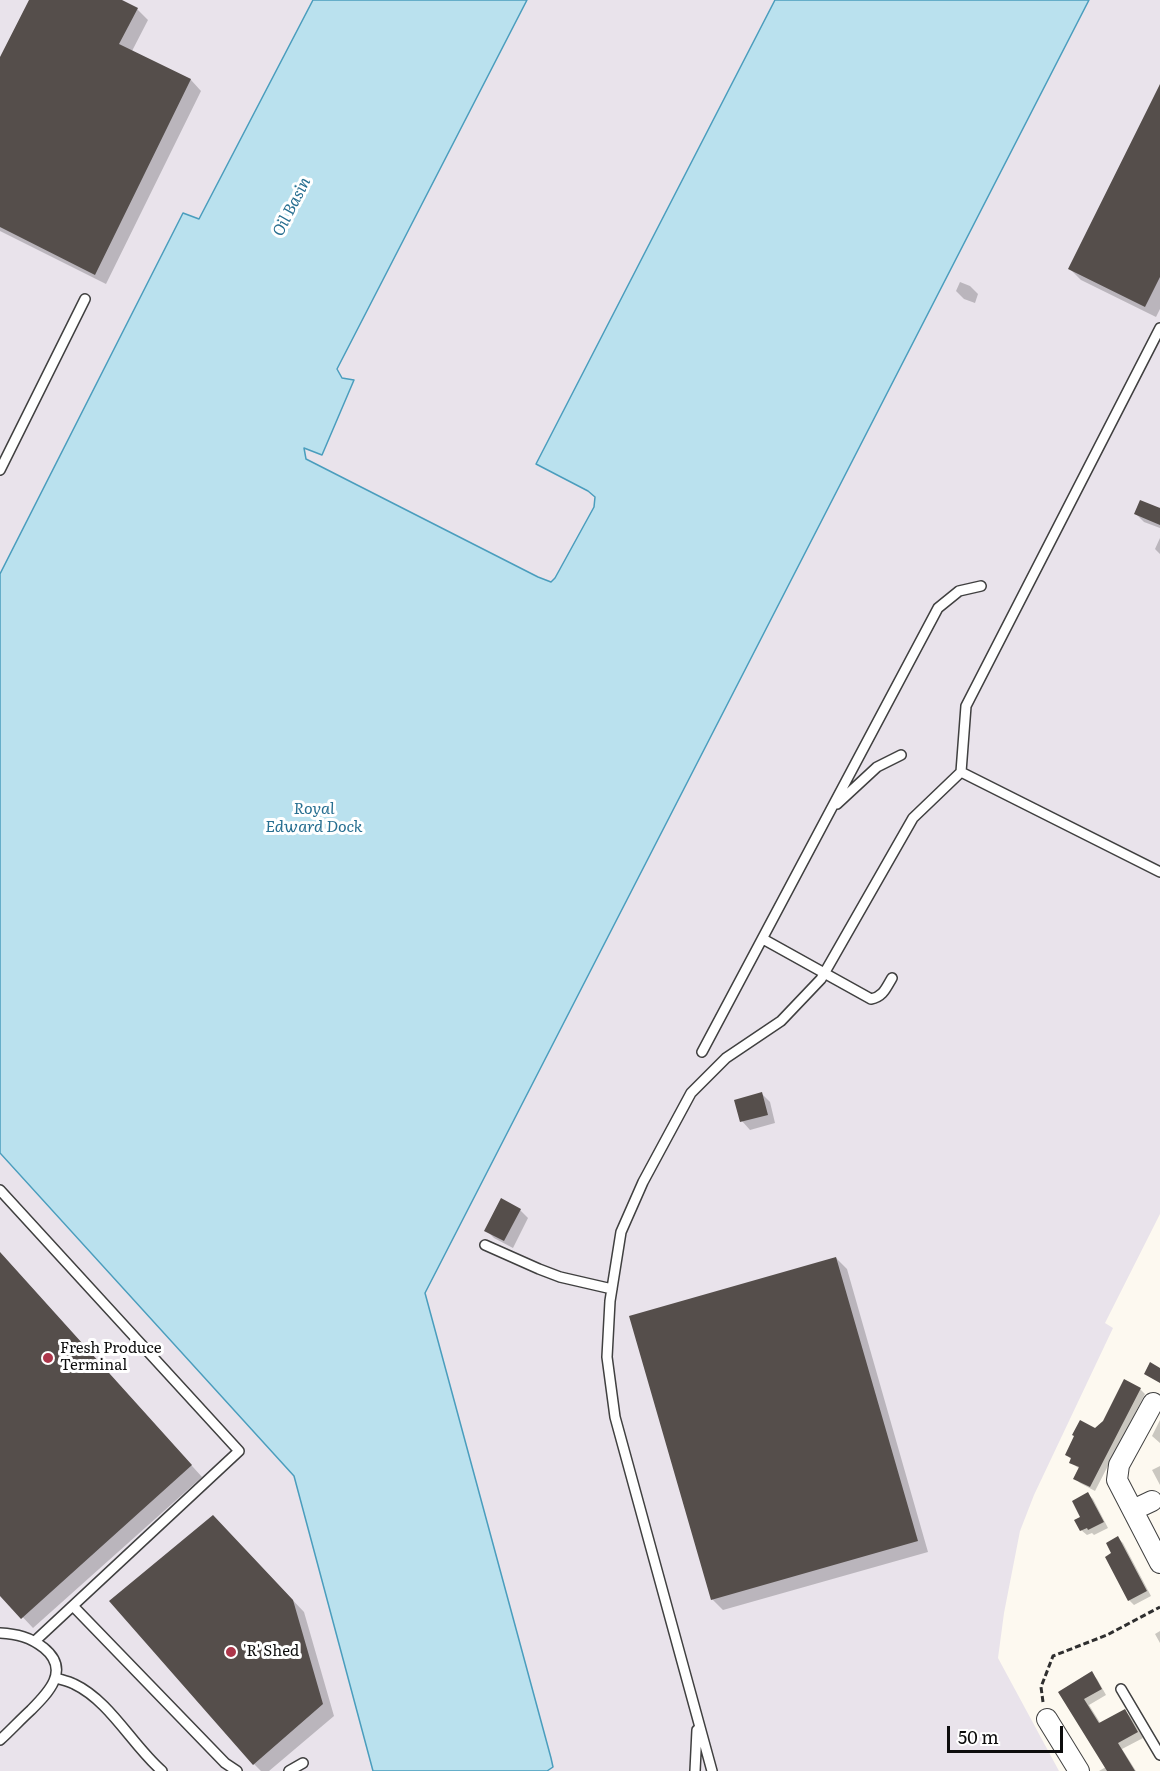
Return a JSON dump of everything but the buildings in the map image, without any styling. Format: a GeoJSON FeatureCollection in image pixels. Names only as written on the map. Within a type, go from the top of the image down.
{"type":"FeatureCollection","features":[{"type":"Feature","properties":{"kind":"street"},"geometry":{"type":"LineString","coordinates":[[1153,1403],[1119,1465],[1117,1480],[1160,1563]]}},
{"type":"Feature","properties":{"kind":"street"},"geometry":{"type":"LineString","coordinates":[[1133,1510],[1152,1501]]}},
{"type":"Feature","properties":{"kind":"street"},"geometry":{"type":"LineString","coordinates":[[1047,1719],[1079,1771]]}},
{"type":"Feature","properties":{"kind":"lane"},"geometry":{"type":"LineString","coordinates":[[0,470],[85,299]]}},
{"type":"Feature","properties":{"kind":"lane"},"geometry":{"type":"LineString","coordinates":[[712,1771],[615,1417],[607,1356],[612,1289],[621,1232],[643,1182],[690,1093],[726,1058],[781,1021],[821,979],[913,818],[961,772],[966,706],[1160,328]]}},
{"type":"Feature","properties":{"kind":"lane"},"geometry":{"type":"LineString","coordinates":[[702,1052],[938,608],[959,591],[981,586]]}},
{"type":"Feature","properties":{"kind":"lane"},"geometry":{"type":"LineString","coordinates":[[831,809],[877,767],[901,756]]}},
{"type":"Feature","properties":{"kind":"lane"},"geometry":{"type":"LineString","coordinates":[[961,772],[1160,872]]}},
{"type":"Feature","properties":{"kind":"lane"},"geometry":{"type":"LineString","coordinates":[[763,939],[871,999],[882,994],[892,978]]}},
{"type":"Feature","properties":{"kind":"lane"},"geometry":{"type":"LineString","coordinates":[[0,1190],[239,1451],[35,1641]]}},
{"type":"Feature","properties":{"kind":"lane"},"geometry":{"type":"LineString","coordinates":[[485,1245],[560,1277],[612,1289]]}},
{"type":"Feature","properties":{"kind":"lane"},"geometry":{"type":"LineString","coordinates":[[73,1606],[225,1763],[237,1771]]}},
{"type":"Feature","properties":{"kind":"lane"},"geometry":{"type":"LineString","coordinates":[[0,1633],[25,1636],[35,1641],[52,1656],[56,1666],[55,1681],[47,1694],[0,1740]]}},
{"type":"Feature","properties":{"kind":"lane"},"geometry":{"type":"LineString","coordinates":[[55,1681],[71,1682],[92,1696],[162,1771]]}},
{"type":"Feature","properties":{"kind":"lane"},"geometry":{"type":"LineString","coordinates":[[1121,1689],[1160,1755]]}},
{"type":"Feature","properties":{"kind":"lane"},"geometry":{"type":"LineString","coordinates":[[695,1771],[698,1722]]}},
{"type":"Feature","properties":{"kind":"lane"},"geometry":{"type":"LineString","coordinates":[[289,1771],[303,1763]]}},
{"type":"Feature","properties":{"kind":"path"},"geometry":{"type":"LineString","coordinates":[[1047,1719],[1041,1687],[1053,1656],[1107,1635],[1160,1607]]}},
{"type":"Feature","properties":{"kind":"shaded area"},"geometry":{"type":"Polygon","coordinates":[[[0,0],[1160,0],[1160,1214],[1105,1323],[1113,1328],[1034,1495],[1020,1531],[1004,1613],[998,1658],[1059,1771],[0,1771],[0,0]]]}},
{"type":"Feature","properties":{"kind":"water","name":"Royal Edward Dock"},"geometry":{"type":"Polygon","coordinates":[[[313,0],[527,0],[337,369],[342,378],[354,380],[322,455],[304,448],[306,459],[551,582],[594,507],[595,497],[588,491],[536,464],[775,0],[1089,0],[425,1293],[551,1758],[553,1767],[547,1771],[373,1771],[294,1476],[0,1153],[0,574],[183,213],[199,219],[313,0]]]}},
{"type":"Feature","properties":{"kind":"place","name":"Fresh Produce Terminal"},"geometry":{"type":"Point","coordinates":[48,1358]}},
{"type":"Feature","properties":{"kind":"place","name":"'R' Shed"},"geometry":{"type":"Point","coordinates":[231,1652]}},
{"type":"Feature","properties":{"kind":"water label","name":"Oil Basin"},"geometry":{"type":"Point","coordinates":[292,207]}}]}
